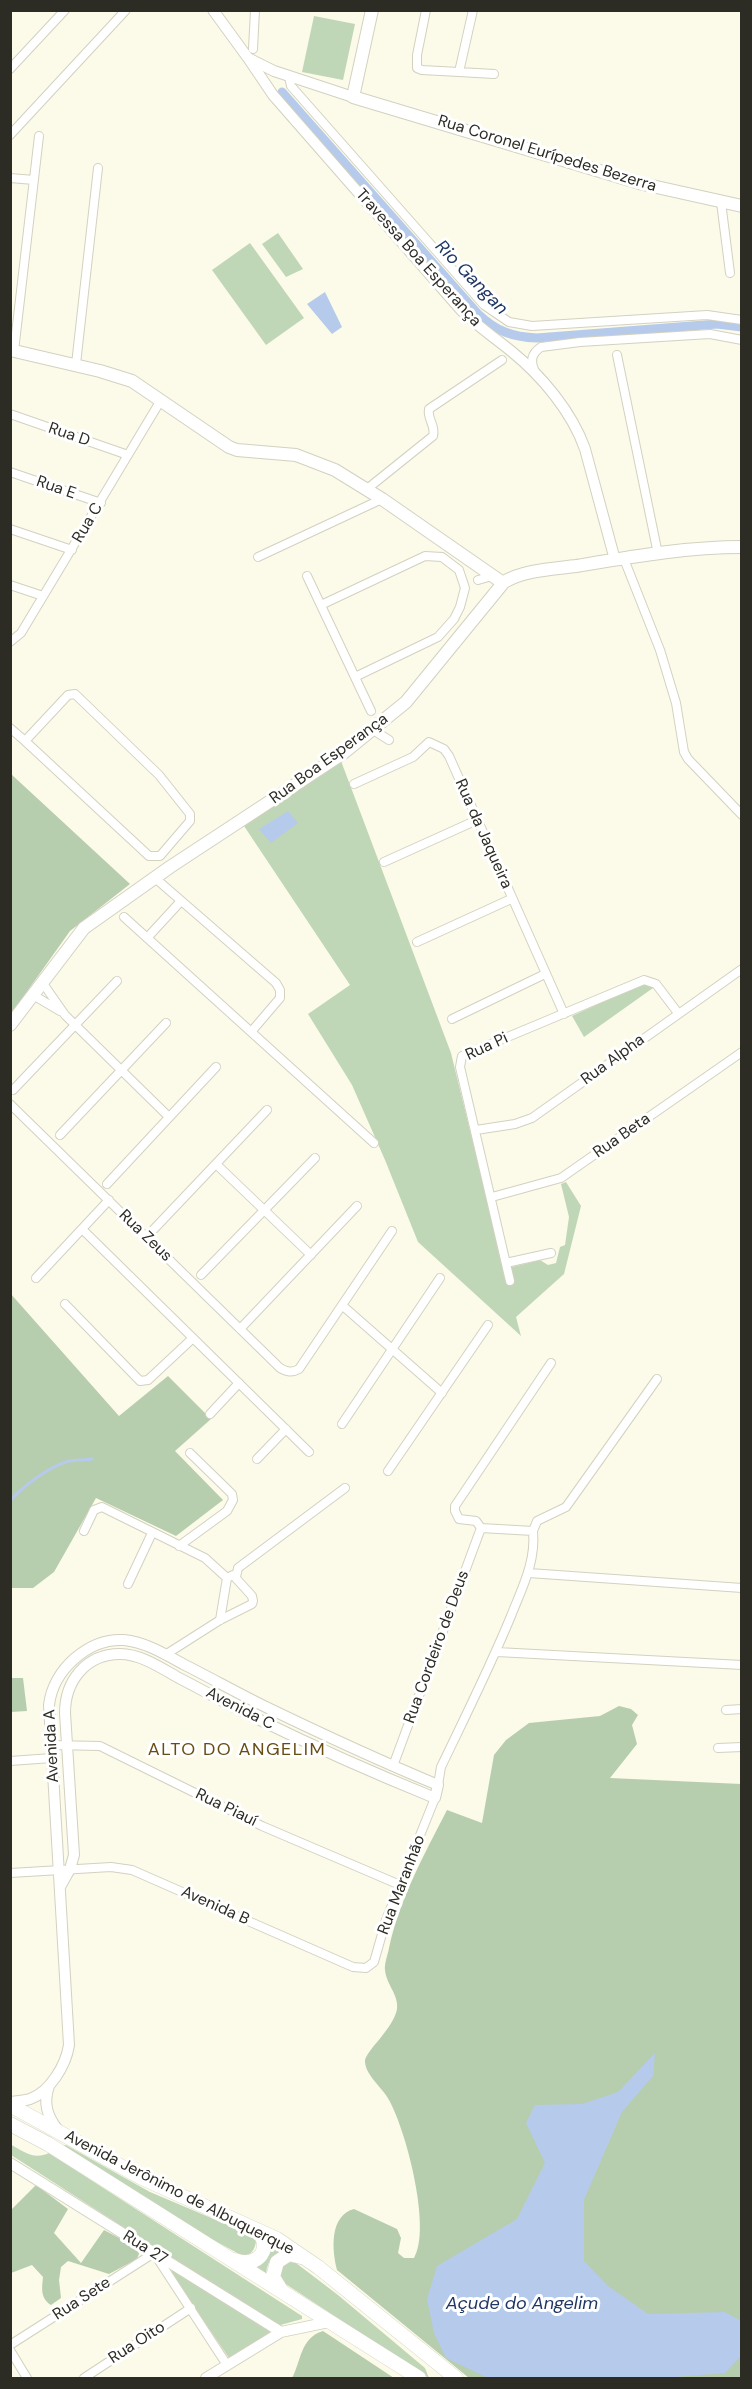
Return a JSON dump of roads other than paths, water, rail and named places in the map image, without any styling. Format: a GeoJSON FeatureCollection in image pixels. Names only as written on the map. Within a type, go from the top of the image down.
{"type":"FeatureCollection","features":[{"type":"Feature","properties":{"kind":"main road"},"geometry":{"type":"LineString","coordinates":[[353,97],[372,10]]}},
{"type":"Feature","properties":{"kind":"main road","name":"Rua Coronel Eurípedes Bezerra"},"geometry":{"type":"LineString","coordinates":[[353,97],[644,184],[741,206]]}},
{"type":"Feature","properties":{"kind":"main road"},"geometry":{"type":"LineString","coordinates":[[12,350],[116,375],[143,388],[210,436],[237,450],[296,455],[335,470],[382,499],[449,548],[497,579],[658,554],[741,547]]}},
{"type":"Feature","properties":{"kind":"main road","name":"Rua Boa Esperança"},"geometry":{"type":"LineString","coordinates":[[10,1025],[84,928],[170,867],[342,754],[406,702],[497,579]]}},
{"type":"Feature","properties":{"kind":"main road","name":"Avenida Jerônimo de Albuquerque"},"geometry":{"type":"LineString","coordinates":[[10,2104],[152,2183],[277,2239],[318,2267],[456,2379]]}},
{"type":"Feature","properties":{"kind":"main road","name":"Avenida Jerônimo de Albuquerque"},"geometry":{"type":"LineString","coordinates":[[10,2124],[48,2144],[419,2379]]}},
{"type":"Feature","properties":{"kind":"main road"},"geometry":{"type":"LineString","coordinates":[[230,2258],[249,2263],[262,2254],[264,2246],[262,2238],[258,2231],[249,2226]]}},
{"type":"Feature","properties":{"kind":"main road"},"geometry":{"type":"LineString","coordinates":[[285,2294],[273,2277],[275,2265],[279,2259],[289,2254],[296,2254],[318,2267]]}},
{"type":"Feature","properties":{"kind":"street"},"geometry":{"type":"LineString","coordinates":[[10,69],[65,10]]}},
{"type":"Feature","properties":{"kind":"street"},"geometry":{"type":"LineString","coordinates":[[10,135],[126,10]]}},
{"type":"Feature","properties":{"kind":"street","name":"Rua Coronel Eurípedes Bezerra"},"geometry":{"type":"LineString","coordinates":[[213,10],[261,66],[353,97]]}},
{"type":"Feature","properties":{"kind":"street"},"geometry":{"type":"LineString","coordinates":[[251,54],[255,10]]}},
{"type":"Feature","properties":{"kind":"street"},"geometry":{"type":"LineString","coordinates":[[426,10],[417,55],[417,68],[494,74]]}},
{"type":"Feature","properties":{"kind":"street"},"geometry":{"type":"LineString","coordinates":[[459,72],[473,10]]}},
{"type":"Feature","properties":{"kind":"street","name":"Travessa Boa Esperança"},"geometry":{"type":"LineString","coordinates":[[251,54],[273,95],[462,310],[476,325],[512,352],[564,408],[580,436],[620,559],[660,650],[676,703],[684,752],[695,768],[741,815]]}},
{"type":"Feature","properties":{"kind":"street"},"geometry":{"type":"LineString","coordinates":[[273,95],[276,84],[289,77],[291,86],[421,236],[484,305],[500,318],[532,326],[707,315],[741,320]]}},
{"type":"Feature","properties":{"kind":"street"},"geometry":{"type":"LineString","coordinates":[[12,350],[39,136]]}},
{"type":"Feature","properties":{"kind":"street"},"geometry":{"type":"LineString","coordinates":[[76,364],[98,168]]}},
{"type":"Feature","properties":{"kind":"street"},"geometry":{"type":"LineString","coordinates":[[10,178],[34,180]]}},
{"type":"Feature","properties":{"kind":"street"},"geometry":{"type":"LineString","coordinates":[[721,202],[730,273]]}},
{"type":"Feature","properties":{"kind":"street"},"geometry":{"type":"LineString","coordinates":[[537,377],[531,364],[535,351],[541,347],[580,342],[710,334],[741,340]]}},
{"type":"Feature","properties":{"kind":"street"},"geometry":{"type":"LineString","coordinates":[[617,355],[658,554]]}},
{"type":"Feature","properties":{"kind":"street"},"geometry":{"type":"LineString","coordinates":[[367,489],[433,436],[434,429],[429,418],[429,409],[502,360]]}},
{"type":"Feature","properties":{"kind":"street","name":"Rua C"},"geometry":{"type":"LineString","coordinates":[[10,642],[21,633],[161,400]]}},
{"type":"Feature","properties":{"kind":"street","name":"Rua D"},"geometry":{"type":"LineString","coordinates":[[10,414],[128,455]]}},
{"type":"Feature","properties":{"kind":"street","name":"Rua E"},"geometry":{"type":"LineString","coordinates":[[10,472],[101,503]]}},
{"type":"Feature","properties":{"kind":"street"},"geometry":{"type":"LineString","coordinates":[[258,557],[382,499]]}},
{"type":"Feature","properties":{"kind":"street"},"geometry":{"type":"LineString","coordinates":[[10,529],[72,550]]}},
{"type":"Feature","properties":{"kind":"street"},"geometry":{"type":"LineString","coordinates":[[321,605],[425,556],[442,557],[459,570],[465,582],[463,597],[454,619],[443,633],[427,643],[355,676]]}},
{"type":"Feature","properties":{"kind":"street"},"geometry":{"type":"LineString","coordinates":[[307,576],[371,711]]}},
{"type":"Feature","properties":{"kind":"street"},"geometry":{"type":"LineString","coordinates":[[478,580],[497,579]]}},
{"type":"Feature","properties":{"kind":"street"},"geometry":{"type":"LineString","coordinates":[[10,585],[43,596]]}},
{"type":"Feature","properties":{"kind":"street"},"geometry":{"type":"LineString","coordinates":[[25,741],[68,695],[75,694],[159,775],[190,814],[190,821],[160,856]]}},
{"type":"Feature","properties":{"kind":"street"},"geometry":{"type":"LineString","coordinates":[[10,728],[150,856],[160,856],[170,867]]}},
{"type":"Feature","properties":{"kind":"street"},"geometry":{"type":"LineString","coordinates":[[373,730],[389,740]]}},
{"type":"Feature","properties":{"kind":"street","name":"Rua da Jaqueira"},"geometry":{"type":"LineString","coordinates":[[354,784],[413,757],[429,742],[444,749],[564,1014]]}},
{"type":"Feature","properties":{"kind":"street"},"geometry":{"type":"LineString","coordinates":[[384,862],[477,820]]}},
{"type":"Feature","properties":{"kind":"street"},"geometry":{"type":"LineString","coordinates":[[155,878],[268,975],[280,990],[280,998],[251,1032]]}},
{"type":"Feature","properties":{"kind":"street"},"geometry":{"type":"LineString","coordinates":[[417,942],[511,899]]}},
{"type":"Feature","properties":{"kind":"street"},"geometry":{"type":"LineString","coordinates":[[147,938],[181,902]]}},
{"type":"Feature","properties":{"kind":"street"},"geometry":{"type":"LineString","coordinates":[[124,917],[374,1143]]}},
{"type":"Feature","properties":{"kind":"street","name":"Rua Alpha"},"geometry":{"type":"LineString","coordinates":[[476,1130],[515,1124],[532,1118],[741,969]]}},
{"type":"Feature","properties":{"kind":"street"},"geometry":{"type":"LineString","coordinates":[[452,1019],[546,974]]}},
{"type":"Feature","properties":{"kind":"street","name":"Rua Pi"},"geometry":{"type":"LineString","coordinates":[[510,1281],[460,1059],[462,1056],[647,980],[656,984],[678,1013]]}},
{"type":"Feature","properties":{"kind":"street"},"geometry":{"type":"LineString","coordinates":[[13,1090],[117,981]]}},
{"type":"Feature","properties":{"kind":"street"},"geometry":{"type":"LineString","coordinates":[[42,982],[65,1015]]}},
{"type":"Feature","properties":{"kind":"street"},"geometry":{"type":"LineString","coordinates":[[33,994],[75,1024],[169,1117]]}},
{"type":"Feature","properties":{"kind":"street"},"geometry":{"type":"LineString","coordinates":[[60,1135],[166,1023]]}},
{"type":"Feature","properties":{"kind":"street","name":"Rua Beta"},"geometry":{"type":"LineString","coordinates":[[492,1197],[561,1178],[741,1052]]}},
{"type":"Feature","properties":{"kind":"street"},"geometry":{"type":"LineString","coordinates":[[107,1184],[216,1067]]}},
{"type":"Feature","properties":{"kind":"street","name":"Rua Zeus"},"geometry":{"type":"LineString","coordinates":[[10,1104],[280,1368],[293,1372],[299,1369],[343,1306]]}},
{"type":"Feature","properties":{"kind":"street"},"geometry":{"type":"LineString","coordinates":[[154,1229],[267,1110]]}},
{"type":"Feature","properties":{"kind":"street"},"geometry":{"type":"LineString","coordinates":[[201,1275],[315,1158]]}},
{"type":"Feature","properties":{"kind":"street"},"geometry":{"type":"LineString","coordinates":[[216,1164],[311,1255]]}},
{"type":"Feature","properties":{"kind":"street"},"geometry":{"type":"LineString","coordinates":[[36,1278],[109,1200]]}},
{"type":"Feature","properties":{"kind":"street"},"geometry":{"type":"LineString","coordinates":[[240,1329],[357,1206]]}},
{"type":"Feature","properties":{"kind":"street"},"geometry":{"type":"LineString","coordinates":[[82,1229],[309,1452]]}},
{"type":"Feature","properties":{"kind":"street"},"geometry":{"type":"LineString","coordinates":[[392,1231],[343,1306],[442,1393]]}},
{"type":"Feature","properties":{"kind":"street"},"geometry":{"type":"LineString","coordinates":[[506,1263],[551,1253]]}},
{"type":"Feature","properties":{"kind":"street"},"geometry":{"type":"LineString","coordinates":[[342,1424],[440,1278]]}},
{"type":"Feature","properties":{"kind":"street"},"geometry":{"type":"LineString","coordinates":[[65,1304],[140,1381],[148,1380],[193,1338]]}},
{"type":"Feature","properties":{"kind":"street"},"geometry":{"type":"LineString","coordinates":[[388,1471],[488,1325]]}},
{"type":"Feature","properties":{"kind":"street"},"geometry":{"type":"LineString","coordinates":[[532,1531],[481,1528],[476,1521],[459,1519],[455,1506],[551,1364]]}},
{"type":"Feature","properties":{"kind":"street"},"geometry":{"type":"LineString","coordinates":[[435,1798],[441,1767],[497,1652],[528,1573],[533,1551],[532,1531],[537,1521],[566,1507],[657,1379]]}},
{"type":"Feature","properties":{"kind":"street"},"geometry":{"type":"LineString","coordinates":[[210,1414],[239,1383]]}},
{"type":"Feature","properties":{"kind":"street"},"geometry":{"type":"LineString","coordinates":[[257,1459],[286,1429]]}},
{"type":"Feature","properties":{"kind":"street"},"geometry":{"type":"LineString","coordinates":[[179,1546],[227,1511],[233,1500],[232,1494],[190,1453]]}},
{"type":"Feature","properties":{"kind":"street"},"geometry":{"type":"LineString","coordinates":[[220,1620],[232,1577],[238,1568],[345,1488]]}},
{"type":"Feature","properties":{"kind":"street"},"geometry":{"type":"LineString","coordinates":[[84,1531],[94,1510],[102,1507],[205,1558],[232,1577],[252,1596],[254,1601],[165,1654]]}},
{"type":"Feature","properties":{"kind":"street","name":"Rua Cordeiro de Deus"},"geometry":{"type":"LineString","coordinates":[[393,1766],[481,1528]]}},
{"type":"Feature","properties":{"kind":"street"},"geometry":{"type":"LineString","coordinates":[[128,1584],[152,1533]]}},
{"type":"Feature","properties":{"kind":"street"},"geometry":{"type":"LineString","coordinates":[[528,1573],[741,1588]]}},
{"type":"Feature","properties":{"kind":"street","name":"Avenida C"},"geometry":{"type":"LineString","coordinates":[[116,1640],[143,1644],[267,1707],[438,1785]]}},
{"type":"Feature","properties":{"kind":"street","name":"Avenida A"},"geometry":{"type":"LineString","coordinates":[[49,2086],[66,2058],[69,2045],[60,1887],[64,1869],[52,1758],[50,1696],[61,1674],[81,1653],[116,1640]]}},
{"type":"Feature","properties":{"kind":"street"},"geometry":{"type":"LineString","coordinates":[[497,1652],[741,1665]]}},
{"type":"Feature","properties":{"kind":"street","name":"Avenida C"},"geometry":{"type":"LineString","coordinates":[[96,1659],[121,1654],[144,1659],[261,1721],[435,1798]]}},
{"type":"Feature","properties":{"kind":"street","name":"Avenida A"},"geometry":{"type":"LineString","coordinates":[[64,1869],[74,1855],[65,1703],[68,1687],[79,1672],[96,1659]]}},
{"type":"Feature","properties":{"kind":"street"},"geometry":{"type":"LineString","coordinates":[[261,1721],[267,1707]]}},
{"type":"Feature","properties":{"kind":"street"},"geometry":{"type":"LineString","coordinates":[[726,1710],[741,1709]]}},
{"type":"Feature","properties":{"kind":"street","name":"Rua Piauí"},"geometry":{"type":"LineString","coordinates":[[51,1745],[100,1746],[262,1826],[400,1885]]}},
{"type":"Feature","properties":{"kind":"street"},"geometry":{"type":"LineString","coordinates":[[718,1748],[741,1747]]}},
{"type":"Feature","properties":{"kind":"street"},"geometry":{"type":"LineString","coordinates":[[10,1761],[52,1758]]}},
{"type":"Feature","properties":{"kind":"street","name":"Rua Maranhão"},"geometry":{"type":"LineString","coordinates":[[366,1968],[374,1962],[386,1920],[435,1798]]}},
{"type":"Feature","properties":{"kind":"street","name":"Avenida B"},"geometry":{"type":"LineString","coordinates":[[10,1873],[111,1867],[132,1870],[353,1967],[366,1968]]}},
{"type":"Feature","properties":{"kind":"street"},"geometry":{"type":"LineString","coordinates":[[10,2104],[30,2099],[49,2086]]}},
{"type":"Feature","properties":{"kind":"street"},"geometry":{"type":"LineString","coordinates":[[49,2086],[46,2107],[51,2121],[60,2133]]}},
{"type":"Feature","properties":{"kind":"street","name":"Rua 27"},"geometry":{"type":"LineString","coordinates":[[10,2163],[281,2332]]}},
{"type":"Feature","properties":{"kind":"street"},"geometry":{"type":"LineString","coordinates":[[154,2253],[227,2365]]}},
{"type":"Feature","properties":{"kind":"street","name":"Rua Sete"},"geometry":{"type":"LineString","coordinates":[[10,2345],[154,2253]]}},
{"type":"Feature","properties":{"kind":"street","name":"Rua Oito"},"geometry":{"type":"LineString","coordinates":[[84,2379],[191,2308]]}},
{"type":"Feature","properties":{"kind":"street"},"geometry":{"type":"LineString","coordinates":[[206,2379],[281,2332],[329,2322]]}},
{"type":"Feature","properties":{"kind":"street"},"geometry":{"type":"LineString","coordinates":[[10,2350],[27,2379]]}},
{"type":"Feature","properties":{"kind":"water"},"geometry":{"type":"Polygon","coordinates":[[[325,292],[342,327],[332,334],[307,304],[325,292]]]}},
{"type":"Feature","properties":{"kind":"water"},"geometry":{"type":"Polygon","coordinates":[[[288,811],[298,823],[271,843],[259,829],[288,811]]]}},
{"type":"Feature","properties":{"kind":"water","name":"Açude do Angelim"},"geometry":{"type":"Polygon","coordinates":[[[655,2053],[653,2076],[622,2112],[584,2200],[584,2261],[608,2286],[648,2314],[725,2312],[741,2321],[741,2356],[725,2373],[663,2378],[488,2378],[446,2358],[434,2333],[427,2299],[437,2266],[517,2219],[545,2163],[526,2123],[535,2105],[582,2104],[618,2092],[655,2053]]]}},
{"type":"Feature","properties":{"kind":"waterway","name":"Rio Gangan"},"geometry":{"type":"LineString","coordinates":[[282,92],[478,314],[498,329],[520,336],[537,338],[717,324],[742,327]]}},
{"type":"Feature","properties":{"kind":"waterway"},"geometry":{"type":"LineString","coordinates":[[10,1501],[29,1483],[54,1467],[69,1461],[92,1459]]}},
{"type":"Feature","properties":{"kind":"district","name":"ALTO DO ANGELIM"},"geometry":{"type":"Point","coordinates":[237,1750]}}]}
